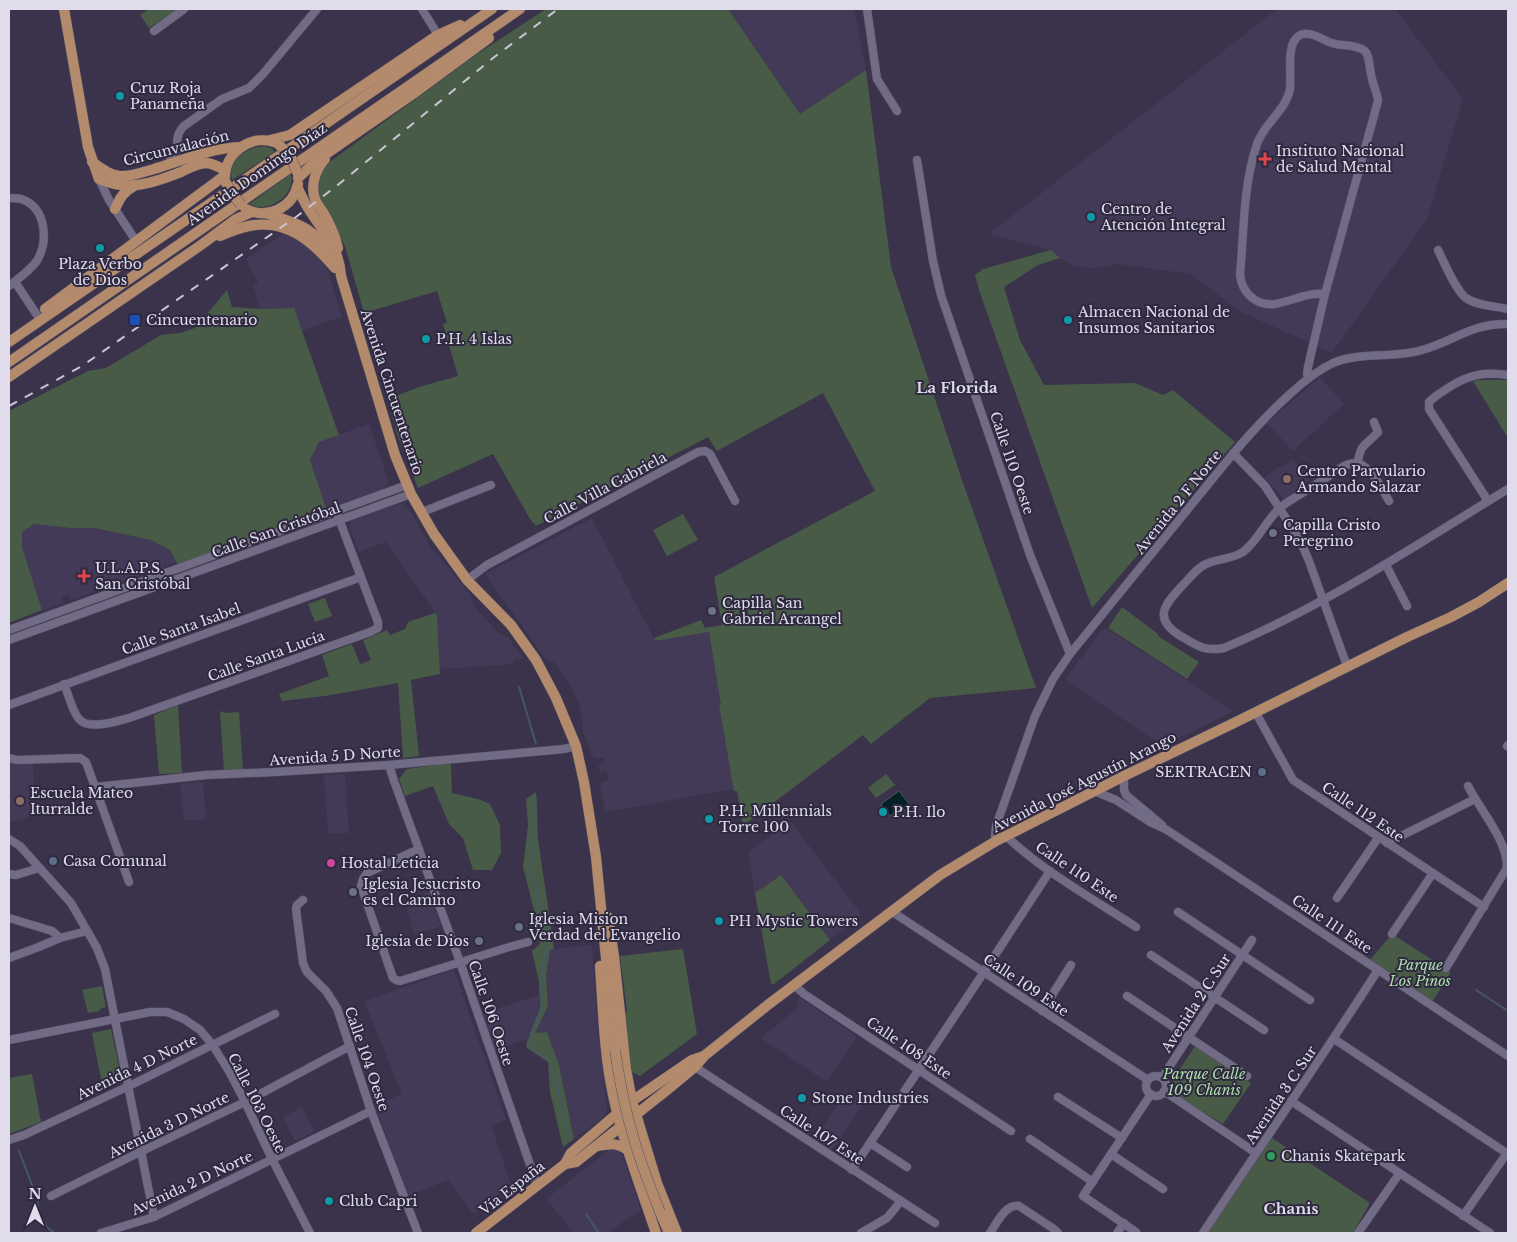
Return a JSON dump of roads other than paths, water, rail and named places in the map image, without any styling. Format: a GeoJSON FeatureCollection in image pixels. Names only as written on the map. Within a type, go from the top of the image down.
{"type":"FeatureCollection","features":[{"type":"Feature","properties":{"kind":"main road"},"geometry":{"type":"LineString","coordinates":[[64,9],[88,147],[99,179]]}},
{"type":"Feature","properties":{"kind":"main road"},"geometry":{"type":"LineString","coordinates":[[297,179],[333,150],[486,40],[521,9]]}},
{"type":"Feature","properties":{"kind":"main road","name":"Avenida Domingo Díaz"},"geometry":{"type":"LineString","coordinates":[[9,362],[521,9]]}},
{"type":"Feature","properties":{"kind":"main road"},"geometry":{"type":"LineString","coordinates":[[9,336],[225,175],[230,159],[241,147],[258,140],[273,142],[290,136],[438,35],[488,11]]}},
{"type":"Feature","properties":{"kind":"main road","name":"Avenida Domingo Díaz"},"geometry":{"type":"LineString","coordinates":[[9,342],[488,11]]}},
{"type":"Feature","properties":{"kind":"main road"},"geometry":{"type":"LineString","coordinates":[[225,175],[230,190],[241,205],[252,212],[261,214],[268,214],[278,210],[293,196],[297,179],[290,155],[273,142]]}},
{"type":"Feature","properties":{"kind":"main road","name":"Circunvalación"},"geometry":{"type":"LineString","coordinates":[[99,179],[118,186],[134,186],[164,179],[197,160],[230,147],[241,147]]}},
{"type":"Feature","properties":{"kind":"main road"},"geometry":{"type":"LineString","coordinates":[[333,150],[315,172],[313,185],[314,198],[335,235],[339,270]]}},
{"type":"Feature","properties":{"kind":"main road"},"geometry":{"type":"LineString","coordinates":[[197,160],[210,170],[212,177],[211,186]]}},
{"type":"Feature","properties":{"kind":"main road","name":"Circunvalación"},"geometry":{"type":"LineString","coordinates":[[92,162],[105,171],[122,176],[137,174],[168,164],[197,160],[211,164],[225,175]]}},
{"type":"Feature","properties":{"kind":"main road","name":"Avenida Cincuentenario"},"geometry":{"type":"LineString","coordinates":[[297,179],[308,208],[330,239],[395,455],[409,490],[434,534],[467,580],[511,625],[536,660],[556,698],[576,746],[592,824],[615,1050],[622,1091],[644,1172],[668,1233]]}},
{"type":"Feature","properties":{"kind":"main road"},"geometry":{"type":"LineString","coordinates":[[115,209],[120,197],[125,191],[134,186]]}},
{"type":"Feature","properties":{"kind":"main road"},"geometry":{"type":"LineString","coordinates":[[9,377],[236,219],[252,212]]}},
{"type":"Feature","properties":{"kind":"main road","name":"Avenida Cincuentenario"},"geometry":{"type":"LineString","coordinates":[[268,214],[293,222],[316,234],[326,246],[339,270]]}},
{"type":"Feature","properties":{"kind":"main road"},"geometry":{"type":"LineString","coordinates":[[200,245],[249,225],[273,225],[291,230],[307,240],[322,252],[339,270]]}},
{"type":"Feature","properties":{"kind":"main road","name":"Avenida José Agustín Arango"},"geometry":{"type":"LineString","coordinates":[[635,1115],[695,1067],[704,1056],[794,985],[940,875],[996,841],[1347,666],[1451,617],[1508,583]]}},
{"type":"Feature","properties":{"kind":"main road"},"geometry":{"type":"LineString","coordinates":[[599,890],[608,911],[626,1069],[635,1115],[657,1183],[677,1233]]}},
{"type":"Feature","properties":{"kind":"main road"},"geometry":{"type":"LineString","coordinates":[[599,890],[596,912],[607,1055],[621,1126],[656,1233]]}},
{"type":"Feature","properties":{"kind":"main road","name":"Avenida José Agustín Arango"},"geometry":{"type":"LineString","coordinates":[[632,1101],[692,1060],[704,1056]]}},
{"type":"Feature","properties":{"kind":"main road","name":"Vía España"},"geometry":{"type":"LineString","coordinates":[[478,1232],[565,1164],[571,1153],[632,1101]]}},
{"type":"Feature","properties":{"kind":"main road","name":"Vía España"},"geometry":{"type":"LineString","coordinates":[[565,1164],[576,1162],[635,1115]]}},
{"type":"Feature","properties":{"kind":"main road"},"geometry":{"type":"LineString","coordinates":[[595,1147],[609,1143],[616,1144],[629,1151]]}},
{"type":"Feature","properties":{"kind":"street"},"geometry":{"type":"LineString","coordinates":[[154,31],[184,9]]}},
{"type":"Feature","properties":{"kind":"street"},"geometry":{"type":"LineString","coordinates":[[168,164],[178,147],[180,130],[222,99],[249,88],[317,9]]}},
{"type":"Feature","properties":{"kind":"street"},"geometry":{"type":"LineString","coordinates":[[422,9],[438,35]]}},
{"type":"Feature","properties":{"kind":"street"},"geometry":{"type":"LineString","coordinates":[[867,9],[878,79],[897,111]]}},
{"type":"Feature","properties":{"kind":"street"},"geometry":{"type":"LineString","coordinates":[[1309,377],[1307,374],[1308,366],[1325,294],[1378,101],[1372,79],[1370,60],[1363,49],[1356,46],[1332,43],[1307,34],[1300,35],[1294,40],[1290,50],[1290,90],[1280,111],[1263,131],[1253,158],[1246,203],[1240,275],[1241,285],[1248,294],[1256,300],[1265,303],[1275,304],[1308,294],[1325,294]]}},
{"type":"Feature","properties":{"kind":"street"},"geometry":{"type":"LineString","coordinates":[[178,147],[197,160]]}},
{"type":"Feature","properties":{"kind":"street","name":"Calle 110 Oeste"},"geometry":{"type":"LineString","coordinates":[[917,160],[933,261],[941,294],[1030,555],[1070,654]]}},
{"type":"Feature","properties":{"kind":"street"},"geometry":{"type":"LineString","coordinates":[[99,179],[104,191],[136,241]]}},
{"type":"Feature","properties":{"kind":"street"},"geometry":{"type":"LineString","coordinates":[[9,198],[23,199],[35,208],[41,220],[44,234],[43,249],[37,262],[12,284],[37,315]]}},
{"type":"Feature","properties":{"kind":"street"},"geometry":{"type":"LineString","coordinates":[[1438,250],[1466,299],[1508,309]]}},
{"type":"Feature","properties":{"kind":"street","name":"Avenida 2 F Norte"},"geometry":{"type":"LineString","coordinates":[[996,841],[994,836],[996,826],[1035,716],[1053,679],[1070,654],[1233,453],[1270,413],[1309,377],[1322,369],[1346,359],[1407,354],[1433,346],[1471,329],[1508,324]]}},
{"type":"Feature","properties":{"kind":"street"},"geometry":{"type":"LineString","coordinates":[[1488,501],[1430,409],[1429,402],[1459,381],[1476,374],[1495,373],[1508,375]]}},
{"type":"Feature","properties":{"kind":"street"},"geometry":{"type":"LineString","coordinates":[[1358,463],[1362,447],[1378,432],[1374,422]]}},
{"type":"Feature","properties":{"kind":"street","name":"Calle Villa Gabriela"},"geometry":{"type":"LineString","coordinates":[[467,580],[487,565],[698,452],[705,450],[710,454],[735,501]]}},
{"type":"Feature","properties":{"kind":"street"},"geometry":{"type":"LineString","coordinates":[[1233,453],[1265,486],[1303,547],[1347,666]]}},
{"type":"Feature","properties":{"kind":"street"},"geometry":{"type":"LineString","coordinates":[[1389,501],[1365,466],[1358,463],[1344,466],[1279,508],[1245,550],[1238,555],[1205,564],[1197,570],[1167,603],[1164,617],[1167,625],[1172,631],[1197,646],[1215,650],[1224,648],[1323,601],[1386,565],[1508,488]]}},
{"type":"Feature","properties":{"kind":"street"},"geometry":{"type":"LineString","coordinates":[[422,512],[490,485]]}},
{"type":"Feature","properties":{"kind":"street","name":"Calle San Cristóbal"},"geometry":{"type":"LineString","coordinates":[[9,630],[336,511],[409,490]]}},
{"type":"Feature","properties":{"kind":"street","name":"Calle San Cristóbal"},"geometry":{"type":"LineString","coordinates":[[9,640],[340,520],[409,490]]}},
{"type":"Feature","properties":{"kind":"street","name":"Calle Santa Lucía"},"geometry":{"type":"LineString","coordinates":[[64,684],[80,721],[93,724],[111,723],[378,628],[378,622],[336,511]]}},
{"type":"Feature","properties":{"kind":"street"},"geometry":{"type":"LineString","coordinates":[[1386,565],[1407,606]]}},
{"type":"Feature","properties":{"kind":"street","name":"Calle Santa Isabel"},"geometry":{"type":"LineString","coordinates":[[9,705],[361,577]]}},
{"type":"Feature","properties":{"kind":"street","name":"Calle 112 Este"},"geometry":{"type":"LineString","coordinates":[[1256,713],[1292,780],[1484,907]]}},
{"type":"Feature","properties":{"kind":"street","name":"Avenida 5 D Norte"},"geometry":{"type":"LineString","coordinates":[[96,787],[206,775],[389,765],[564,749],[576,746]]}},
{"type":"Feature","properties":{"kind":"street"},"geometry":{"type":"LineString","coordinates":[[9,758],[17,760],[80,758],[86,762],[129,882]]}},
{"type":"Feature","properties":{"kind":"street","name":"Calle 106 Oeste"},"geometry":{"type":"LineString","coordinates":[[389,765],[460,962],[537,1186]]}},
{"type":"Feature","properties":{"kind":"street","name":"Calle 111 Este"},"geometry":{"type":"LineString","coordinates":[[1124,776],[1126,795],[1167,830]]}},
{"type":"Feature","properties":{"kind":"street"},"geometry":{"type":"LineString","coordinates":[[1446,968],[1506,871],[1507,865],[1502,842],[1468,786]]}},
{"type":"Feature","properties":{"kind":"street","name":"Calle 111 Este"},"geometry":{"type":"LineString","coordinates":[[1094,791],[1116,800],[1150,822],[1167,830],[1508,1056]]}},
{"type":"Feature","properties":{"kind":"street"},"geometry":{"type":"LineString","coordinates":[[1387,843],[1475,800]]}},
{"type":"Feature","properties":{"kind":"street","name":"Calle 110 Este"},"geometry":{"type":"LineString","coordinates":[[1006,836],[1027,855],[1136,927]]}},
{"type":"Feature","properties":{"kind":"street"},"geometry":{"type":"LineString","coordinates":[[1337,898],[1378,838]]}},
{"type":"Feature","properties":{"kind":"street"},"geometry":{"type":"LineString","coordinates":[[9,839],[20,846],[71,903],[97,948],[106,970],[154,1216]]}},
{"type":"Feature","properties":{"kind":"street"},"geometry":{"type":"LineString","coordinates":[[419,849],[367,873],[363,878],[361,886],[393,978],[400,981],[528,942]]}},
{"type":"Feature","properties":{"kind":"street"},"geometry":{"type":"LineString","coordinates":[[9,874],[16,875],[39,868]]}},
{"type":"Feature","properties":{"kind":"street"},"geometry":{"type":"LineString","coordinates":[[852,1170],[1050,871]]}},
{"type":"Feature","properties":{"kind":"street"},"geometry":{"type":"LineString","coordinates":[[1392,934],[1433,874]]}},
{"type":"Feature","properties":{"kind":"street","name":"Calle 104 Oeste"},"geometry":{"type":"LineString","coordinates":[[303,900],[297,905],[296,909],[303,963],[307,972],[331,998],[337,1008],[372,1110],[418,1233]]}},
{"type":"Feature","properties":{"kind":"street","name":"Calle 109 Este"},"geometry":{"type":"LineString","coordinates":[[891,911],[1148,1080]]}},
{"type":"Feature","properties":{"kind":"street"},"geometry":{"type":"LineString","coordinates":[[1178,912],[1310,1000]]}},
{"type":"Feature","properties":{"kind":"street"},"geometry":{"type":"LineString","coordinates":[[9,918],[52,931],[60,938]]}},
{"type":"Feature","properties":{"kind":"street"},"geometry":{"type":"LineString","coordinates":[[9,958],[60,938],[87,931]]}},
{"type":"Feature","properties":{"kind":"street","name":"Avenida 2 C Sur"},"geometry":{"type":"LineString","coordinates":[[1162,1078],[1252,940]]}},
{"type":"Feature","properties":{"kind":"street"},"geometry":{"type":"LineString","coordinates":[[1151,955],[1264,1030]]}},
{"type":"Feature","properties":{"kind":"street"},"geometry":{"type":"LineString","coordinates":[[1042,1011],[1072,965]]}},
{"type":"Feature","properties":{"kind":"street","name":"Avenida 3 C Sur"},"geometry":{"type":"LineString","coordinates":[[1203,1233],[1334,1039],[1378,970]]}},
{"type":"Feature","properties":{"kind":"street","name":"Calle 108 Este"},"geometry":{"type":"LineString","coordinates":[[794,985],[804,994],[1011,1131]]}},
{"type":"Feature","properties":{"kind":"street"},"geometry":{"type":"LineString","coordinates":[[1127,996],[1247,1076]]}},
{"type":"Feature","properties":{"kind":"street","name":"Calle 103 Oeste"},"geometry":{"type":"LineString","coordinates":[[9,1040],[150,1012],[166,1012],[184,1019],[200,1030],[212,1044],[230,1073],[310,1233]]}},
{"type":"Feature","properties":{"kind":"street","name":"Avenida 4 D Norte"},"geometry":{"type":"LineString","coordinates":[[9,1140],[24,1135],[129,1086],[275,1014]]}},
{"type":"Feature","properties":{"kind":"street"},"geometry":{"type":"LineString","coordinates":[[1334,1039],[1508,1154],[1463,1216]]}},
{"type":"Feature","properties":{"kind":"street","name":"Avenida 3 D Norte"},"geometry":{"type":"LineString","coordinates":[[50,1196],[245,1102],[350,1046]]}},
{"type":"Feature","properties":{"kind":"street","name":"Calle 107 Este"},"geometry":{"type":"LineString","coordinates":[[695,1067],[935,1224]]}},
{"type":"Feature","properties":{"kind":"street"},"geometry":{"type":"LineString","coordinates":[[1153,1077],[1162,1078],[1165,1084],[1164,1091],[1157,1095],[1151,1094],[1146,1087],[1148,1080],[1153,1077]]}},
{"type":"Feature","properties":{"kind":"street"},"geometry":{"type":"LineString","coordinates":[[1164,1091],[1256,1153]]}},
{"type":"Feature","properties":{"kind":"street"},"geometry":{"type":"LineString","coordinates":[[1136,1232],[1083,1196],[1151,1094]]}},
{"type":"Feature","properties":{"kind":"street"},"geometry":{"type":"LineString","coordinates":[[1058,1097],[1122,1138]]}},
{"type":"Feature","properties":{"kind":"street"},"geometry":{"type":"LineString","coordinates":[[1292,1101],[1490,1233]]}},
{"type":"Feature","properties":{"kind":"street","name":"Avenida 2 D Norte"},"geometry":{"type":"LineString","coordinates":[[102,1233],[154,1216],[372,1110]]}},
{"type":"Feature","properties":{"kind":"street"},"geometry":{"type":"LineString","coordinates":[[1030,1140],[1093,1182]]}},
{"type":"Feature","properties":{"kind":"street"},"geometry":{"type":"LineString","coordinates":[[870,1143],[907,1167]]}},
{"type":"Feature","properties":{"kind":"street"},"geometry":{"type":"LineString","coordinates":[[1112,1154],[1163,1189]]}},
{"type":"Feature","properties":{"kind":"street"},"geometry":{"type":"LineString","coordinates":[[1358,1233],[1399,1174]]}},
{"type":"Feature","properties":{"kind":"street"},"geometry":{"type":"LineString","coordinates":[[861,1233],[887,1218],[901,1201]]}},
{"type":"Feature","properties":{"kind":"street"},"geometry":{"type":"LineString","coordinates":[[990,1233],[1008,1208],[1013,1205],[1019,1206],[1058,1233]]}},
{"type":"Feature","properties":{"kind":"street"},"geometry":{"type":"LineString","coordinates":[[1117,1233],[1124,1223]]}},
{"type":"Feature","properties":{"kind":"water"},"geometry":{"type":"Polygon","coordinates":[[[899,791],[913,809],[907,813],[902,807],[890,816],[881,804],[899,791]]]}},
{"type":"Feature","properties":{"kind":"waterway"},"geometry":{"type":"LineString","coordinates":[[519,687],[536,744]]}},
{"type":"Feature","properties":{"kind":"waterway"},"geometry":{"type":"LineString","coordinates":[[535,797],[531,868],[547,945],[542,974],[543,1006],[531,1034],[530,1047],[551,1061],[570,1141]]}},
{"type":"Feature","properties":{"kind":"waterway"},"geometry":{"type":"LineString","coordinates":[[1476,990],[1508,1011]]}},
{"type":"Feature","properties":{"kind":"waterway"},"geometry":{"type":"LineString","coordinates":[[19,1151],[37,1198],[40,1219],[55,1233]]}},
{"type":"Feature","properties":{"kind":"waterway"},"geometry":{"type":"LineString","coordinates":[[586,1214],[599,1233]]}},
{"type":"Feature","properties":{"kind":"railway"},"geometry":{"type":"LineString","coordinates":[[9,406],[82,366],[296,217],[493,58],[558,9]]}},
{"type":"Feature","properties":{"kind":"place","name":"Cruz Roja Panameña"},"geometry":{"type":"Point","coordinates":[120,96]}},
{"type":"Feature","properties":{"kind":"place","name":"Instituto Nacional de Salud Mental"},"geometry":{"type":"Point","coordinates":[1265,159]}},
{"type":"Feature","properties":{"kind":"place","name":"Centro de Atención Integral"},"geometry":{"type":"Point","coordinates":[1091,217]}},
{"type":"Feature","properties":{"kind":"place","name":"Plaza Verbo de Dios"},"geometry":{"type":"Point","coordinates":[100,248]}},
{"type":"Feature","properties":{"kind":"place","name":"Cincuentenario"},"geometry":{"type":"Point","coordinates":[135,320]}},
{"type":"Feature","properties":{"kind":"place","name":"Almacen Nacional de Insumos Sanitarios"},"geometry":{"type":"Point","coordinates":[1068,320]}},
{"type":"Feature","properties":{"kind":"place","name":"P.H. 4 Islas"},"geometry":{"type":"Point","coordinates":[426,339]}},
{"type":"Feature","properties":{"kind":"place","name":"Centro Parvulario Armando Salazar"},"geometry":{"type":"Point","coordinates":[1287,479]}},
{"type":"Feature","properties":{"kind":"place","name":"Capilla Cristo Peregrino"},"geometry":{"type":"Point","coordinates":[1273,533]}},
{"type":"Feature","properties":{"kind":"place","name":"U.L.A.P.S. San Cristóbal"},"geometry":{"type":"Point","coordinates":[84,576]}},
{"type":"Feature","properties":{"kind":"place","name":"Capilla San Gabriel Arcangel"},"geometry":{"type":"Point","coordinates":[712,611]}},
{"type":"Feature","properties":{"kind":"place","name":"SERTRACEN"},"geometry":{"type":"Point","coordinates":[1262,772]}},
{"type":"Feature","properties":{"kind":"place","name":"Escuela Mateo Iturralde"},"geometry":{"type":"Point","coordinates":[20,801]}},
{"type":"Feature","properties":{"kind":"place","name":"P.H. Ilo"},"geometry":{"type":"Point","coordinates":[883,812]}},
{"type":"Feature","properties":{"kind":"place","name":"P.H. Millennials Torre 100"},"geometry":{"type":"Point","coordinates":[709,819]}},
{"type":"Feature","properties":{"kind":"place","name":"Casa Comunal"},"geometry":{"type":"Point","coordinates":[53,861]}},
{"type":"Feature","properties":{"kind":"place","name":"Hostal Leticia"},"geometry":{"type":"Point","coordinates":[331,863]}},
{"type":"Feature","properties":{"kind":"place","name":"Iglesia Jesucristo es el Camino"},"geometry":{"type":"Point","coordinates":[353,892]}},
{"type":"Feature","properties":{"kind":"place","name":"PH Mystic Towers"},"geometry":{"type":"Point","coordinates":[719,921]}},
{"type":"Feature","properties":{"kind":"place","name":"Iglesia Mision Verdad del Evangelio"},"geometry":{"type":"Point","coordinates":[519,927]}},
{"type":"Feature","properties":{"kind":"place","name":"Iglesia de Dios"},"geometry":{"type":"Point","coordinates":[479,941]}},
{"type":"Feature","properties":{"kind":"place","name":"Stone Industries"},"geometry":{"type":"Point","coordinates":[802,1098]}},
{"type":"Feature","properties":{"kind":"place","name":"Chanis Skatepark"},"geometry":{"type":"Point","coordinates":[1271,1156]}},
{"type":"Feature","properties":{"kind":"place","name":"Club Capri"},"geometry":{"type":"Point","coordinates":[329,1201]}},
{"type":"Feature","properties":{"kind":"district","name":"La Florida"},"geometry":{"type":"Point","coordinates":[957,388]}},
{"type":"Feature","properties":{"kind":"district","name":"Chanis"},"geometry":{"type":"Point","coordinates":[1291,1209]}},
{"type":"Feature","properties":{"kind":"park label","name":"Parque Los Pinos"},"geometry":{"type":"Point","coordinates":[1420,974]}},
{"type":"Feature","properties":{"kind":"park label","name":"Parque Calle 109 Chanis"},"geometry":{"type":"Point","coordinates":[1204,1082]}}]}
